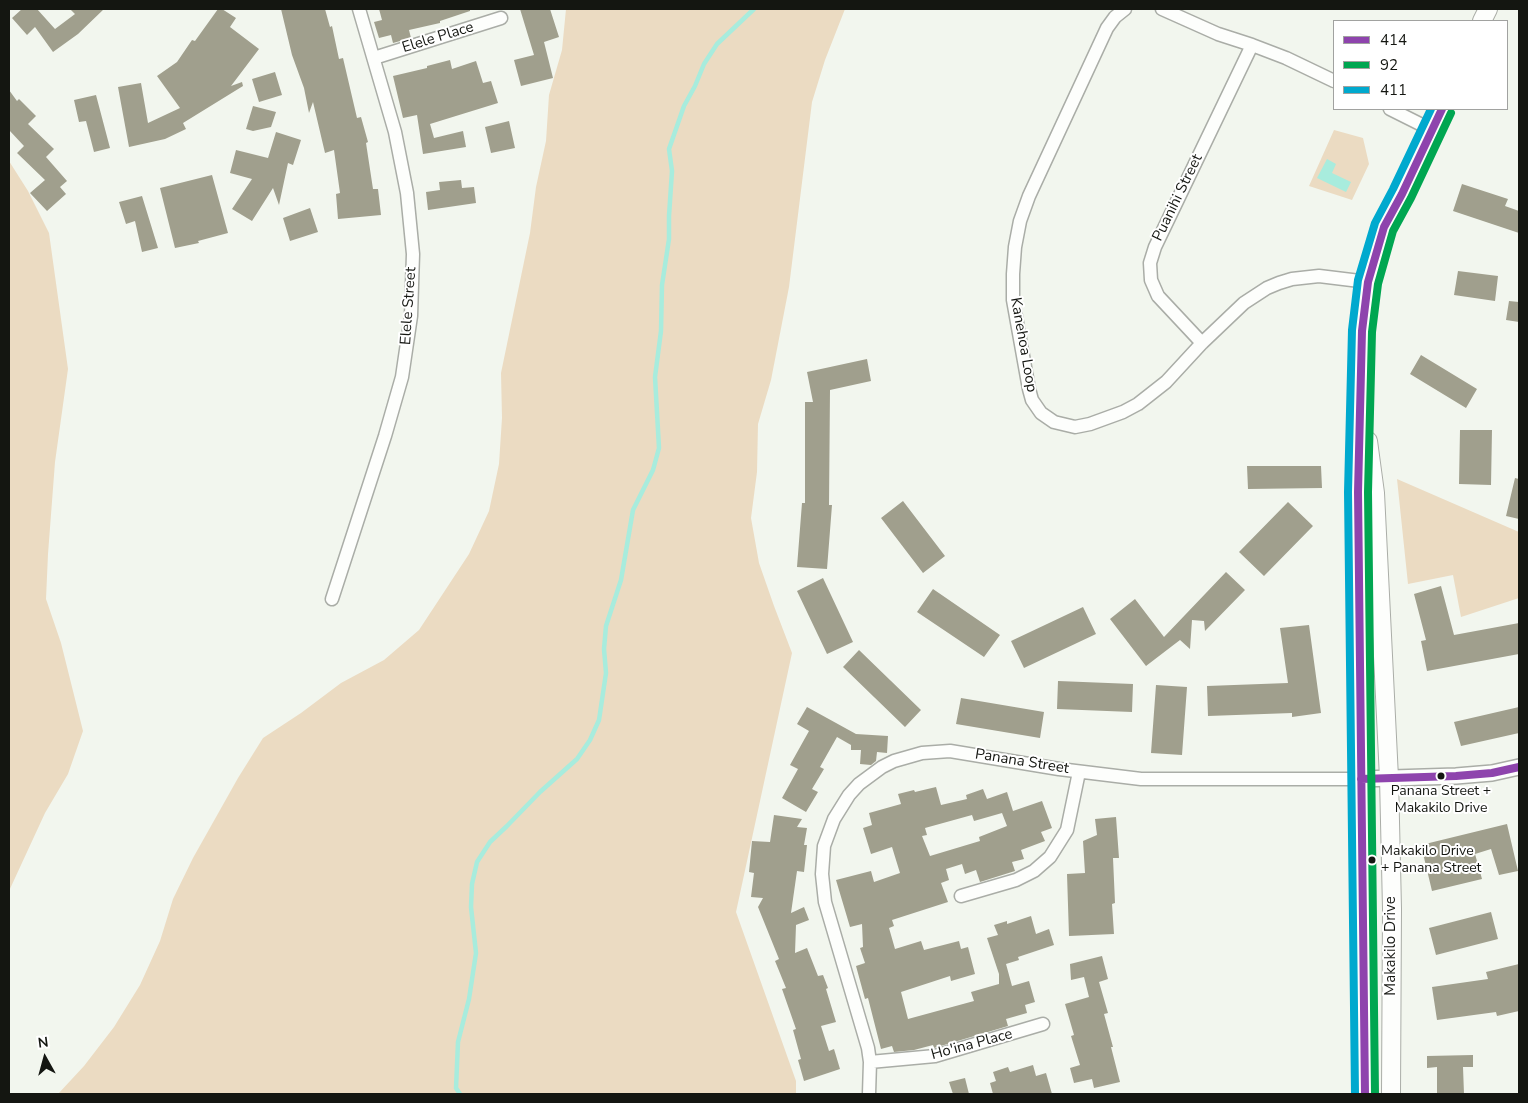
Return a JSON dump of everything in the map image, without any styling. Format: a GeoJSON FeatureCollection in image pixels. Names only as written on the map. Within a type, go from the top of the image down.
{"type":"FeatureCollection","features":[{"type":"Feature","properties":{"kind":"main road","name":"Makakilo Drive"},"geometry":{"type":"LineString","coordinates":[[1365,1087],[1358,492],[1362,331],[1368,282],[1384,227],[1402,194],[1442,110]]}},
{"type":"Feature","properties":{"kind":"main road","name":"Makakilo Drive"},"geometry":{"type":"LineString","coordinates":[[1360,378],[1374,493],[1389,778],[1392,909],[1391,1087]]}},
{"type":"Feature","properties":{"kind":"main road"},"geometry":{"type":"LineString","coordinates":[[1365,1087],[1391,1087]]}},
{"type":"Feature","properties":{"kind":"street","name":"Elele Street"},"geometry":{"type":"LineString","coordinates":[[332,599],[388,428],[402,377],[411,316],[413,254],[408,193],[395,132],[359,9]]}},
{"type":"Feature","properties":{"kind":"street","name":"Kanehoa Loop"},"geometry":{"type":"LineString","coordinates":[[1125,9],[1118,13],[1109,24],[1029,196],[1020,221],[1015,247],[1013,300],[1031,394],[1038,409],[1054,422],[1074,427],[1090,424],[1123,412],[1166,382],[1202,343],[1244,303],[1267,288],[1292,279],[1319,276],[1368,282]]}},
{"type":"Feature","properties":{"kind":"street"},"geometry":{"type":"LineString","coordinates":[[1162,9],[1218,34],[1252,44],[1333,80]]}},
{"type":"Feature","properties":{"kind":"street","name":"Elele Place"},"geometry":{"type":"LineString","coordinates":[[374,58],[501,18]]}},
{"type":"Feature","properties":{"kind":"street","name":"Puanihi Street"},"geometry":{"type":"LineString","coordinates":[[1202,343],[1158,296],[1151,280],[1150,263],[1155,247],[1252,44]]}},
{"type":"Feature","properties":{"kind":"street"},"geometry":{"type":"LineString","coordinates":[[1392,110],[1432,130]]}},
{"type":"Feature","properties":{"kind":"street","name":"Panana Street"},"geometry":{"type":"LineString","coordinates":[[869,1094],[870,1062],[863,1028],[823,888],[822,867],[824,846],[841,806],[859,784],[894,761],[936,751],[961,752],[1079,772],[1141,779],[1361,779],[1456,776],[1492,773],[1519,767]]}},
{"type":"Feature","properties":{"kind":"street"},"geometry":{"type":"LineString","coordinates":[[960,896],[1016,880],[1034,871],[1050,857],[1060,844],[1067,830],[1079,772]]}},
{"type":"Feature","properties":{"kind":"street","name":"Ho'ina Place"},"geometry":{"type":"LineString","coordinates":[[870,1062],[934,1056],[1043,1024]]}},
{"type":"Feature","properties":{"kind":"shaded area"},"geometry":{"type":"Polygon","coordinates":[[[566,9],[845,9],[825,60],[812,102],[789,287],[771,380],[758,424],[757,472],[751,518],[759,563],[792,653],[736,912],[796,1081],[796,1094],[58,1094],[84,1066],[114,1027],[140,985],[160,941],[173,899],[193,858],[263,738],[341,683],[384,660],[419,630],[469,554],[489,511],[499,464],[502,418],[501,373],[530,233],[536,187],[546,141],[549,95],[562,50],[566,9]]]}},
{"type":"Feature","properties":{"kind":"shaded area"},"geometry":{"type":"Polygon","coordinates":[[[1334,130],[1363,138],[1369,164],[1352,200],[1309,186],[1334,130]]]}},
{"type":"Feature","properties":{"kind":"shaded area"},"geometry":{"type":"Polygon","coordinates":[[[9,161],[28,191],[49,233],[68,369],[55,462],[46,599],[61,643],[83,731],[68,774],[45,813],[9,891],[9,161]]]}},
{"type":"Feature","properties":{"kind":"shaded area"},"geometry":{"type":"Polygon","coordinates":[[[1397,479],[1519,532],[1519,598],[1461,617],[1453,575],[1408,584],[1397,479]]]}},
{"type":"Feature","properties":{"kind":"water"},"geometry":{"type":"Polygon","coordinates":[[[1327,159],[1336,164],[1332,173],[1351,182],[1346,192],[1317,178],[1327,159]]]}},
{"type":"Feature","properties":{"kind":"building"},"geometry":{"type":"Polygon","coordinates":[[[22,9],[37,9],[55,29],[75,14],[70,9],[104,9],[78,34],[53,52],[35,27],[27,35],[12,18],[22,9]]]}},
{"type":"Feature","properties":{"kind":"building"},"geometry":{"type":"Polygon","coordinates":[[[218,9],[222,9],[236,18],[230,27],[259,49],[231,86],[242,82],[243,86],[183,123],[186,129],[165,139],[129,147],[118,87],[141,83],[148,123],[180,108],[157,76],[177,62],[192,40],[195,41],[218,9]]]}},
{"type":"Feature","properties":{"kind":"building"},"geometry":{"type":"Polygon","coordinates":[[[281,9],[325,9],[330,27],[332,26],[339,59],[343,58],[357,118],[361,117],[368,142],[366,143],[373,189],[378,189],[381,215],[338,219],[336,194],[340,193],[334,150],[325,153],[313,102],[309,113],[304,88],[292,55],[281,9]]]}},
{"type":"Feature","properties":{"kind":"building"},"geometry":{"type":"Polygon","coordinates":[[[379,9],[470,9],[470,11],[440,21],[440,23],[409,30],[411,38],[393,43],[391,35],[379,38],[374,22],[382,20],[379,9]]]}},
{"type":"Feature","properties":{"kind":"building"},"geometry":{"type":"Polygon","coordinates":[[[520,9],[550,9],[559,37],[544,42],[553,78],[521,86],[514,60],[534,55],[520,9]]]}},
{"type":"Feature","properties":{"kind":"building"},"geometry":{"type":"Polygon","coordinates":[[[450,60],[452,69],[476,61],[483,83],[491,81],[498,103],[430,124],[434,138],[463,131],[466,147],[423,154],[417,115],[403,118],[393,76],[450,60]]]}},
{"type":"Feature","properties":{"kind":"building"},"geometry":{"type":"Polygon","coordinates":[[[275,72],[282,95],[259,102],[252,79],[275,72]]]}},
{"type":"Feature","properties":{"kind":"building"},"geometry":{"type":"Polygon","coordinates":[[[9,90],[17,101],[19,99],[36,116],[28,124],[54,149],[46,157],[67,181],[60,187],[66,194],[47,211],[30,193],[45,180],[17,153],[24,146],[9,130],[9,90]]]}},
{"type":"Feature","properties":{"kind":"building"},"geometry":{"type":"Polygon","coordinates":[[[96,95],[110,148],[94,152],[86,121],[79,122],[74,100],[96,95]]]}},
{"type":"Feature","properties":{"kind":"building"},"geometry":{"type":"Polygon","coordinates":[[[253,106],[276,112],[271,127],[253,131],[246,129],[253,106]]]}},
{"type":"Feature","properties":{"kind":"building"},"geometry":{"type":"Polygon","coordinates":[[[509,121],[515,148],[491,153],[485,127],[509,121]]]}},
{"type":"Feature","properties":{"kind":"building"},"geometry":{"type":"Polygon","coordinates":[[[276,132],[301,140],[293,165],[288,163],[279,205],[273,188],[252,221],[232,209],[252,179],[230,173],[236,150],[268,158],[276,132]]]}},
{"type":"Feature","properties":{"kind":"building"},"geometry":{"type":"Polygon","coordinates":[[[212,175],[228,233],[198,241],[199,243],[175,248],[160,188],[212,175]]]}},
{"type":"Feature","properties":{"kind":"building"},"geometry":{"type":"Polygon","coordinates":[[[461,180],[462,188],[474,187],[476,203],[428,210],[426,192],[440,190],[439,182],[461,180]]]}},
{"type":"Feature","properties":{"kind":"building"},"geometry":{"type":"Polygon","coordinates":[[[1462,184],[1508,199],[1505,206],[1519,211],[1519,233],[1453,211],[1462,184]]]}},
{"type":"Feature","properties":{"kind":"building"},"geometry":{"type":"Polygon","coordinates":[[[142,196],[158,248],[142,252],[135,221],[126,224],[119,202],[142,196]]]}},
{"type":"Feature","properties":{"kind":"building"},"geometry":{"type":"Polygon","coordinates":[[[310,208],[318,232],[290,241],[283,218],[310,208]]]}},
{"type":"Feature","properties":{"kind":"building"},"geometry":{"type":"Polygon","coordinates":[[[1458,271],[1498,276],[1495,301],[1454,295],[1458,271]]]}},
{"type":"Feature","properties":{"kind":"building"},"geometry":{"type":"Polygon","coordinates":[[[1509,301],[1519,302],[1519,322],[1506,320],[1509,301]]]}},
{"type":"Feature","properties":{"kind":"building"},"geometry":{"type":"Polygon","coordinates":[[[1421,355],[1477,389],[1466,408],[1410,374],[1421,355]]]}},
{"type":"Feature","properties":{"kind":"building"},"geometry":{"type":"Polygon","coordinates":[[[867,359],[871,381],[830,390],[829,505],[832,505],[827,569],[797,567],[802,503],[805,503],[805,402],[813,402],[807,372],[867,359]]]}},
{"type":"Feature","properties":{"kind":"building"},"geometry":{"type":"Polygon","coordinates":[[[1460,430],[1492,430],[1491,485],[1459,484],[1460,430]]]}},
{"type":"Feature","properties":{"kind":"building"},"geometry":{"type":"Polygon","coordinates":[[[1247,466],[1321,466],[1322,488],[1248,489],[1247,466]]]}},
{"type":"Feature","properties":{"kind":"building"},"geometry":{"type":"Polygon","coordinates":[[[1515,478],[1519,479],[1519,519],[1506,516],[1515,478]]]}},
{"type":"Feature","properties":{"kind":"building"},"geometry":{"type":"Polygon","coordinates":[[[903,501],[945,556],[923,573],[881,518],[903,501]]]}},
{"type":"Feature","properties":{"kind":"building"},"geometry":{"type":"Polygon","coordinates":[[[1288,502],[1313,526],[1264,576],[1239,552],[1288,502]]]}},
{"type":"Feature","properties":{"kind":"building"},"geometry":{"type":"Polygon","coordinates":[[[1226,572],[1245,590],[1205,631],[1204,621],[1192,620],[1190,649],[1180,640],[1146,666],[1110,619],[1135,599],[1164,637],[1226,572]]]}},
{"type":"Feature","properties":{"kind":"building"},"geometry":{"type":"Polygon","coordinates":[[[823,578],[853,642],[827,654],[797,591],[823,578]]]}},
{"type":"Feature","properties":{"kind":"building"},"geometry":{"type":"Polygon","coordinates":[[[1441,586],[1454,635],[1519,623],[1519,654],[1427,671],[1421,641],[1426,640],[1414,594],[1441,586]]]}},
{"type":"Feature","properties":{"kind":"building"},"geometry":{"type":"Polygon","coordinates":[[[933,589],[1000,635],[984,657],[917,612],[933,589]]]}},
{"type":"Feature","properties":{"kind":"building"},"geometry":{"type":"Polygon","coordinates":[[[1083,607],[1096,634],[1024,668],[1011,641],[1083,607]]]}},
{"type":"Feature","properties":{"kind":"building"},"geometry":{"type":"Polygon","coordinates":[[[1309,625],[1321,713],[1292,717],[1292,713],[1208,716],[1207,686],[1288,683],[1280,628],[1309,625]]]}},
{"type":"Feature","properties":{"kind":"building"},"geometry":{"type":"Polygon","coordinates":[[[859,650],[921,710],[905,727],[843,667],[859,650]]]}},
{"type":"Feature","properties":{"kind":"building"},"geometry":{"type":"Polygon","coordinates":[[[1058,681],[1133,684],[1132,712],[1057,709],[1058,681]]]}},
{"type":"Feature","properties":{"kind":"building"},"geometry":{"type":"Polygon","coordinates":[[[1156,685],[1187,687],[1182,755],[1151,753],[1156,685]]]}},
{"type":"Feature","properties":{"kind":"building"},"geometry":{"type":"Polygon","coordinates":[[[961,698],[1044,712],[1040,738],[956,724],[961,698]]]}},
{"type":"Feature","properties":{"kind":"building"},"geometry":{"type":"Polygon","coordinates":[[[807,707],[856,734],[888,736],[887,753],[877,752],[876,761],[871,765],[860,764],[861,750],[851,750],[851,745],[837,737],[820,767],[824,769],[812,789],[818,792],[806,812],[782,798],[798,769],[790,765],[809,731],[797,724],[807,707]]]}},
{"type":"Feature","properties":{"kind":"building"},"geometry":{"type":"Polygon","coordinates":[[[1519,707],[1519,733],[1461,746],[1454,722],[1519,707]]]}},
{"type":"Feature","properties":{"kind":"building"},"geometry":{"type":"Polygon","coordinates":[[[936,787],[941,805],[967,799],[966,795],[983,789],[987,799],[1007,792],[1013,811],[1042,801],[1052,828],[1041,832],[1045,841],[1021,850],[1024,859],[1012,862],[1015,871],[980,882],[976,870],[965,874],[962,864],[946,869],[949,880],[941,883],[948,902],[892,920],[894,926],[889,928],[895,949],[921,941],[924,950],[959,941],[961,949],[968,947],[975,974],[951,981],[950,976],[901,992],[908,1019],[974,1001],[971,992],[999,984],[999,974],[987,938],[998,935],[994,925],[1007,921],[1007,924],[1031,916],[1036,934],[1049,929],[1054,945],[1018,957],[1019,960],[1006,964],[1012,986],[1029,981],[1035,1002],[1025,1005],[1027,1013],[1006,1019],[1008,1026],[934,1048],[933,1045],[914,1050],[894,1052],[892,1046],[881,1049],[868,998],[865,999],[856,966],[865,963],[860,948],[863,947],[862,924],[850,927],[836,880],[871,871],[874,882],[900,873],[892,847],[871,854],[863,828],[872,825],[869,813],[901,804],[898,794],[914,790],[915,792],[936,787]],[[1002,813],[974,821],[972,815],[925,828],[927,835],[922,836],[930,856],[980,841],[979,837],[1007,826],[1002,813]]]}},
{"type":"Feature","properties":{"kind":"building"},"geometry":{"type":"Polygon","coordinates":[[[774,815],[802,819],[797,827],[807,828],[804,845],[807,845],[804,872],[797,871],[791,913],[804,907],[809,920],[796,925],[795,953],[807,948],[818,976],[823,975],[836,1022],[821,1026],[829,1051],[834,1049],[840,1069],[804,1081],[798,1060],[801,1059],[793,1030],[796,1029],[782,989],[786,988],[775,961],[779,959],[758,907],[763,898],[751,897],[754,873],[749,872],[752,841],[770,842],[774,815]]]}},
{"type":"Feature","properties":{"kind":"building"},"geometry":{"type":"Polygon","coordinates":[[[1116,817],[1119,858],[1113,858],[1115,903],[1112,904],[1114,934],[1069,936],[1067,874],[1085,873],[1083,841],[1097,835],[1095,819],[1116,817]]]}},
{"type":"Feature","properties":{"kind":"building"},"geometry":{"type":"Polygon","coordinates":[[[1507,824],[1518,871],[1499,875],[1491,849],[1475,854],[1482,879],[1432,891],[1421,845],[1507,824]]]}},
{"type":"Feature","properties":{"kind":"building"},"geometry":{"type":"Polygon","coordinates":[[[1491,912],[1498,939],[1436,955],[1429,928],[1491,912]]]}},
{"type":"Feature","properties":{"kind":"building"},"geometry":{"type":"Polygon","coordinates":[[[1102,956],[1108,979],[1099,982],[1108,1013],[1104,1014],[1120,1082],[1094,1088],[1092,1079],[1074,1083],[1070,1068],[1080,1065],[1071,1036],[1074,1035],[1065,1004],[1089,997],[1084,977],[1071,980],[1070,964],[1102,956]]]}},
{"type":"Feature","properties":{"kind":"building"},"geometry":{"type":"Polygon","coordinates":[[[1519,964],[1519,1011],[1497,1016],[1496,1012],[1437,1020],[1432,987],[1488,979],[1486,972],[1519,964]]]}},
{"type":"Feature","properties":{"kind":"building"},"geometry":{"type":"Polygon","coordinates":[[[1473,1055],[1473,1067],[1463,1067],[1464,1094],[1437,1094],[1437,1067],[1427,1068],[1427,1056],[1473,1055]]]}},
{"type":"Feature","properties":{"kind":"building"},"geometry":{"type":"Polygon","coordinates":[[[1033,1065],[1036,1076],[1046,1073],[1052,1094],[993,1094],[990,1083],[996,1081],[993,1072],[1008,1067],[1010,1072],[1033,1065]]]}},
{"type":"Feature","properties":{"kind":"building"},"geometry":{"type":"Polygon","coordinates":[[[965,1078],[969,1094],[953,1094],[949,1082],[965,1078]]]}},
{"type":"Feature","properties":{"kind":"waterway"},"geometry":{"type":"LineString","coordinates":[[460,1094],[456,1088],[458,1042],[469,999],[476,953],[471,907],[472,884],[477,862],[490,842],[540,792],[577,759],[590,740],[599,720],[606,673],[604,649],[606,626],[621,580],[633,510],[653,470],[659,448],[655,377],[661,331],[662,285],[669,239],[672,171],[669,149],[684,106],[704,64],[717,44],[754,9]]}},
{"type":"Feature","properties":{"kind":"transit line","name":"411"},"geometry":{"type":"LineString","coordinates":[[1355,1094],[1348,492],[1352,330],[1358,280],[1375,223],[1431,110]]}},
{"type":"Feature","properties":{"kind":"transit line","name":"414"},"geometry":{"type":"LineString","coordinates":[[1365,1094],[1358,492],[1362,331],[1368,282],[1384,227],[1402,194],[1442,110]]}},
{"type":"Feature","properties":{"kind":"transit line","name":"92"},"geometry":{"type":"LineString","coordinates":[[1375,1094],[1368,492],[1372,332],[1378,284],[1393,231],[1411,198],[1451,113]]}},
{"type":"Feature","properties":{"kind":"transit line","name":"414"},"geometry":{"type":"LineString","coordinates":[[1361,779],[1456,776],[1492,773],[1519,767]]}},
{"type":"Feature","properties":{"kind":"place","name":"Panana Street + Makakilo Drive"},"geometry":{"type":"Point","coordinates":[1441,776]}},
{"type":"Feature","properties":{"kind":"place","name":"Makakilo Drive + Panana Street"},"geometry":{"type":"Point","coordinates":[1372,860]}}]}
